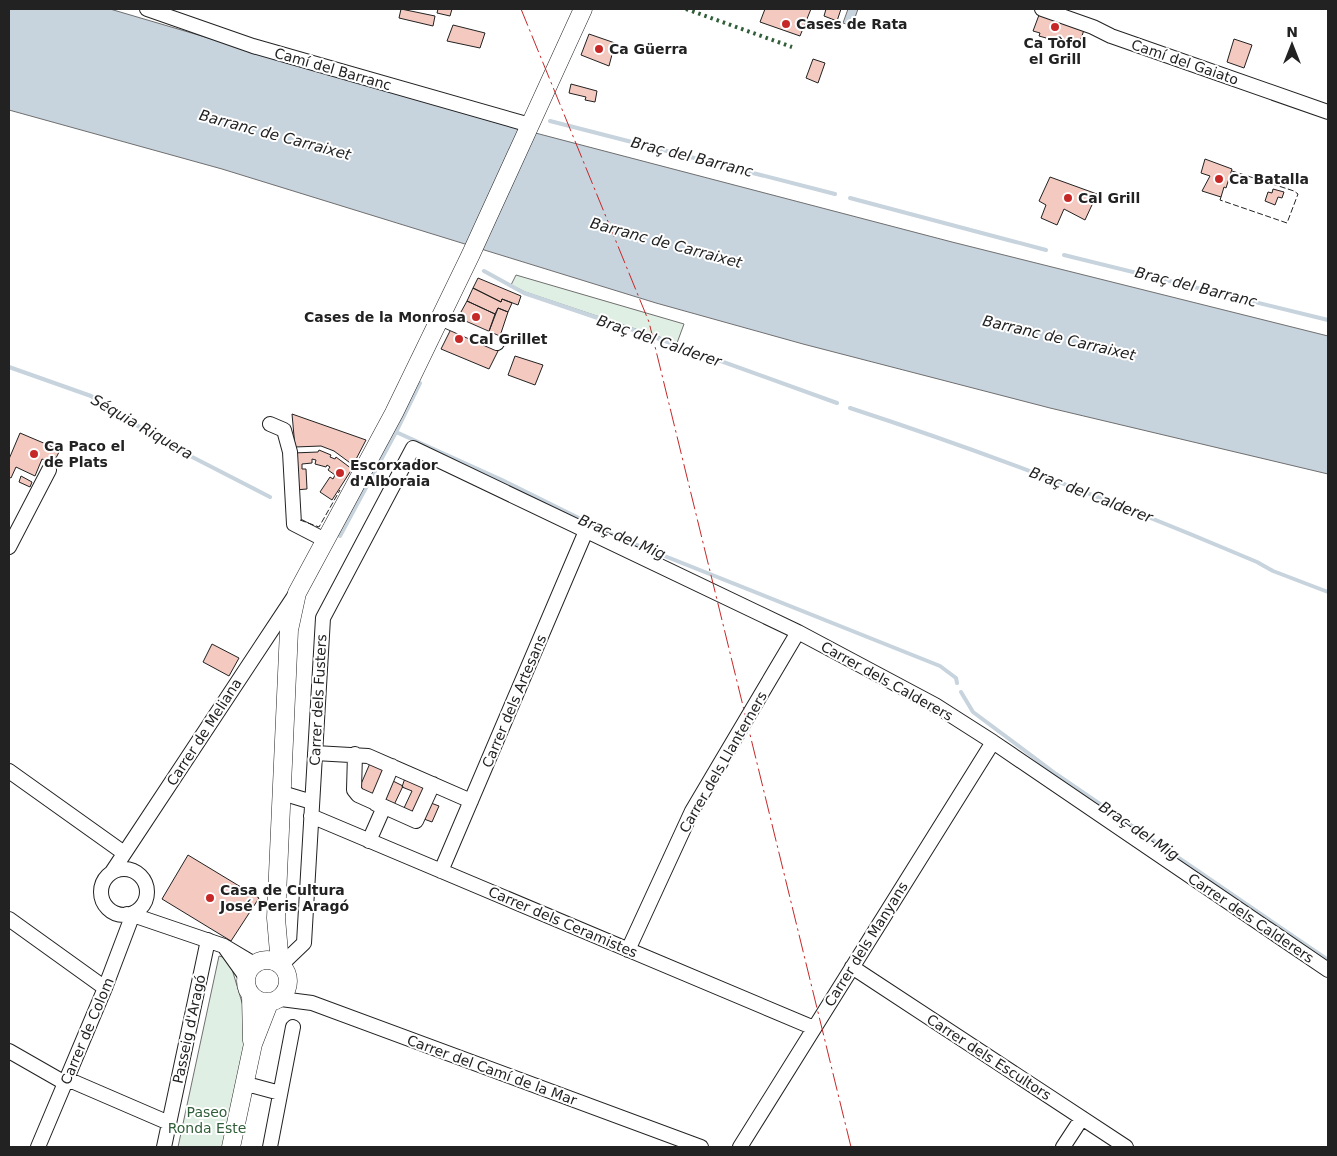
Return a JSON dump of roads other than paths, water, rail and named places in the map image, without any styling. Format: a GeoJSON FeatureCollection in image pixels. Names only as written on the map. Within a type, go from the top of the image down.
{"type":"FeatureCollection","features":[{"type":"Feature","properties":{"kind":"main road"},"geometry":{"type":"LineString","coordinates":[[275,1001],[260,1002],[251,996],[246,988],[265,966],[276,918],[289,630],[297,593],[394,413],[473,249],[526,125],[584,9]]}},
{"type":"Feature","properties":{"kind":"main road"},"geometry":{"type":"LineString","coordinates":[[231,1147],[253,1044],[275,1001],[288,988],[288,974],[265,966]]}},
{"type":"Feature","properties":{"kind":"main road"},"geometry":{"type":"LineString","coordinates":[[251,996],[251,1035],[253,1044]]}},
{"type":"Feature","properties":{"kind":"street","name":"Camí del Barranc"},"geometry":{"type":"LineString","coordinates":[[147,9],[253,46],[526,125]]}},
{"type":"Feature","properties":{"kind":"street","name":"Camí del Gaiato"},"geometry":{"type":"LineString","coordinates":[[1042,9],[1093,27],[1111,36],[1328,112]]}},
{"type":"Feature","properties":{"kind":"street"},"geometry":{"type":"LineString","coordinates":[[440,318],[497,343]]}},
{"type":"Feature","properties":{"kind":"street"},"geometry":{"type":"LineString","coordinates":[[270,424],[284,430],[290,452],[294,524],[325,540]]}},
{"type":"Feature","properties":{"kind":"street","name":"Carrer dels Calderers"},"geometry":{"type":"LineString","coordinates":[[413,448],[798,632],[935,705],[993,742],[1328,970]]}},
{"type":"Feature","properties":{"kind":"street","name":"Carrer dels Fusters"},"geometry":{"type":"LineString","coordinates":[[265,966],[304,943],[323,618],[413,448]]}},
{"type":"Feature","properties":{"kind":"street"},"geometry":{"type":"LineString","coordinates":[[9,546],[49,470]]}},
{"type":"Feature","properties":{"kind":"street","name":"Carrer dels Artesans"},"geometry":{"type":"LineString","coordinates":[[441,871],[586,531]]}},
{"type":"Feature","properties":{"kind":"street","name":"Carrer de Meliana"},"geometry":{"type":"LineString","coordinates":[[112,872],[297,593]]}},
{"type":"Feature","properties":{"kind":"street","name":"Carrer dels Llanterners"},"geometry":{"type":"LineString","coordinates":[[628,950],[692,811],[798,632]]}},
{"type":"Feature","properties":{"kind":"street","name":"Carrer dels Manyans"},"geometry":{"type":"LineString","coordinates":[[740,1147],[993,742]]}},
{"type":"Feature","properties":{"kind":"street"},"geometry":{"type":"LineString","coordinates":[[315,753],[368,756],[471,801]]}},
{"type":"Feature","properties":{"kind":"street"},"geometry":{"type":"LineString","coordinates":[[355,754],[354,790],[358,795],[416,821],[433,784]]}},
{"type":"Feature","properties":{"kind":"street"},"geometry":{"type":"LineString","coordinates":[[369,840],[392,766]]}},
{"type":"Feature","properties":{"kind":"street"},"geometry":{"type":"LineString","coordinates":[[9,770],[124,853]]}},
{"type":"Feature","properties":{"kind":"street","name":"Carrer dels Ceramistes"},"geometry":{"type":"LineString","coordinates":[[282,793],[369,840],[814,1028]]}},
{"type":"Feature","properties":{"kind":"street"},"geometry":{"type":"LineString","coordinates":[[129,914],[144,903],[147,892],[142,878],[131,870],[118,869],[103,881],[101,887],[103,901],[113,912],[129,914],[208,940],[265,966]]}},
{"type":"Feature","properties":{"kind":"street"},"geometry":{"type":"LineString","coordinates":[[144,903],[152,921]]}},
{"type":"Feature","properties":{"kind":"street","name":"Carrer de Colom"},"geometry":{"type":"LineString","coordinates":[[38,1147],[105,988],[130,922],[129,914]]}},
{"type":"Feature","properties":{"kind":"street"},"geometry":{"type":"LineString","coordinates":[[9,919],[105,988]]}},
{"type":"Feature","properties":{"kind":"street","name":"Passeig d'Aragó"},"geometry":{"type":"LineString","coordinates":[[164,1147],[208,940]]}},
{"type":"Feature","properties":{"kind":"street","name":"Carrer dels Escultors"},"geometry":{"type":"LineString","coordinates":[[852,968],[1126,1147]]}},
{"type":"Feature","properties":{"kind":"street","name":"Carrer del Camí de la Mar"},"geometry":{"type":"LineString","coordinates":[[275,1001],[312,1003],[701,1147]]}},
{"type":"Feature","properties":{"kind":"street"},"geometry":{"type":"LineString","coordinates":[[270,1147],[293,1027]]}},
{"type":"Feature","properties":{"kind":"street"},"geometry":{"type":"LineString","coordinates":[[9,1051],[66,1081],[169,1122]]}},
{"type":"Feature","properties":{"kind":"street"},"geometry":{"type":"LineString","coordinates":[[244,1086],[254,1086],[280,1093]]}},
{"type":"Feature","properties":{"kind":"street"},"geometry":{"type":"LineString","coordinates":[[1063,1147],[1082,1118]]}},
{"type":"Feature","properties":{"kind":"water","name":"Barranc de Carraixet"},"geometry":{"type":"Polygon","coordinates":[[[9,9],[110,9],[501,124],[952,242],[1328,336],[1328,474],[1050,408],[803,344],[656,303],[222,169],[9,110],[9,9]]]}},
{"type":"Feature","properties":{"kind":"water"},"geometry":{"type":"Polygon","coordinates":[[[848,9],[858,9],[852,26],[843,23],[848,9]]]}},
{"type":"Feature","properties":{"kind":"waterway","name":"Braç del Barranc"},"geometry":{"type":"LineString","coordinates":[[550,121],[835,194]]}},
{"type":"Feature","properties":{"kind":"waterway","name":"Braç del Barranc"},"geometry":{"type":"LineString","coordinates":[[850,198],[1046,250]]}},
{"type":"Feature","properties":{"kind":"waterway","name":"Braç del Barranc"},"geometry":{"type":"LineString","coordinates":[[1064,255],[1328,320]]}},
{"type":"Feature","properties":{"kind":"waterway","name":"Braç del Calderer"},"geometry":{"type":"LineString","coordinates":[[484,271],[524,293],[654,337],[837,403]]}},
{"type":"Feature","properties":{"kind":"waterway","name":"Séquia Riquera"},"geometry":{"type":"LineString","coordinates":[[9,367],[91,396],[163,442],[270,497]]}},
{"type":"Feature","properties":{"kind":"waterway","name":"Braç del Calderer"},"geometry":{"type":"LineString","coordinates":[[396,432],[420,383]]}},
{"type":"Feature","properties":{"kind":"waterway","name":"Braç del Calderer"},"geometry":{"type":"LineString","coordinates":[[850,408],[1055,480],[1328,592]]}},
{"type":"Feature","properties":{"kind":"waterway","name":"Braç del Mig"},"geometry":{"type":"LineString","coordinates":[[340,536],[396,432],[502,480],[617,537],[940,666],[956,678],[957,683]]}},
{"type":"Feature","properties":{"kind":"waterway","name":"Braç del Mig"},"geometry":{"type":"LineString","coordinates":[[961,692],[973,712],[1056,774],[1328,960]]}},
{"type":"Feature","properties":{"kind":"place","name":"Cases de Rata"},"geometry":{"type":"Point","coordinates":[786,24]}},
{"type":"Feature","properties":{"kind":"place","name":"Ca Tòfol el Grill"},"geometry":{"type":"Point","coordinates":[1055,27]}},
{"type":"Feature","properties":{"kind":"place","name":"Ca Güerra"},"geometry":{"type":"Point","coordinates":[599,49]}},
{"type":"Feature","properties":{"kind":"place","name":"Ca Batalla"},"geometry":{"type":"Point","coordinates":[1219,179]}},
{"type":"Feature","properties":{"kind":"place","name":"Cal Grill"},"geometry":{"type":"Point","coordinates":[1068,198]}},
{"type":"Feature","properties":{"kind":"place","name":"Cases de la Monrosa"},"geometry":{"type":"Point","coordinates":[476,317]}},
{"type":"Feature","properties":{"kind":"place","name":"Cal Grillet"},"geometry":{"type":"Point","coordinates":[459,339]}},
{"type":"Feature","properties":{"kind":"place","name":"Ca Paco el de Plats"},"geometry":{"type":"Point","coordinates":[34,454]}},
{"type":"Feature","properties":{"kind":"place","name":"Escorxador d'Alboraia"},"geometry":{"type":"Point","coordinates":[340,473]}},
{"type":"Feature","properties":{"kind":"place","name":"Casa de Cultura José Peris Aragó"},"geometry":{"type":"Point","coordinates":[210,898]}},
{"type":"Feature","properties":{"kind":"park label","name":"Paseo Ronda Este"},"geometry":{"type":"Point","coordinates":[207,1120]}}]}
